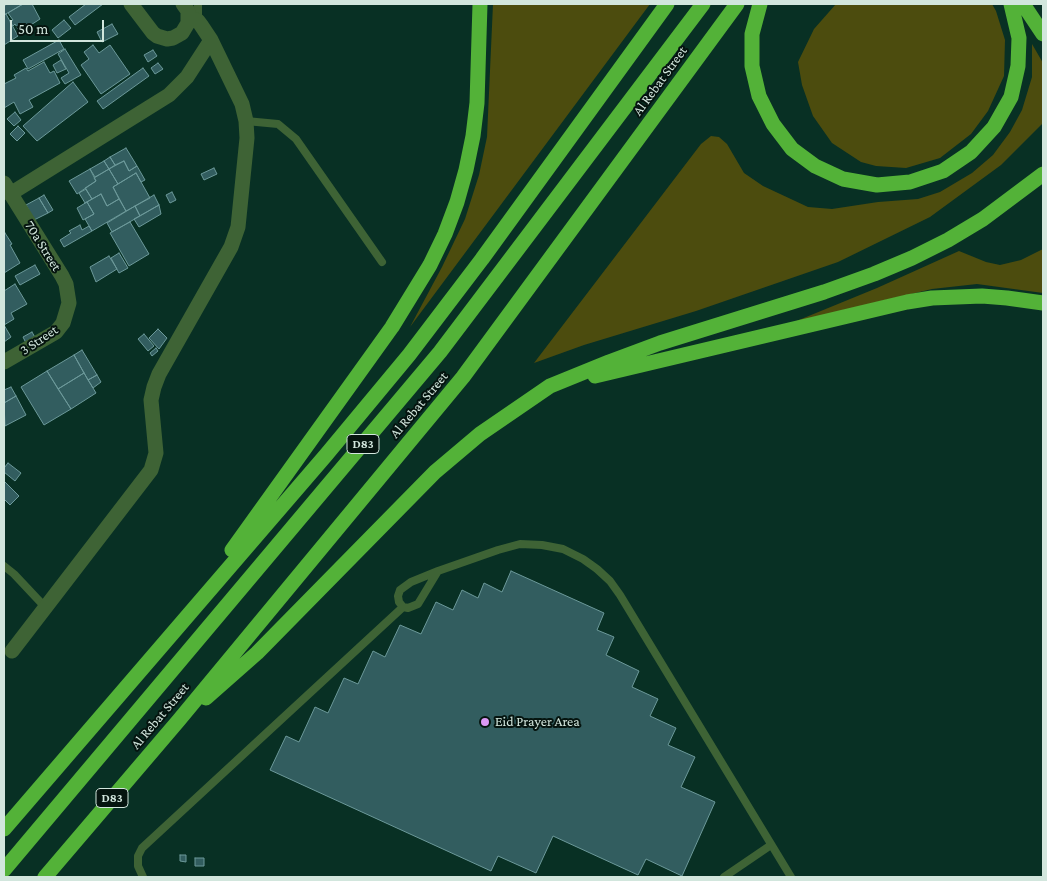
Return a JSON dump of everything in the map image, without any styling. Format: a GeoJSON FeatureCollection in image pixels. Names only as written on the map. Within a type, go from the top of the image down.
{"type":"FeatureCollection","features":[{"type":"Feature","properties":{"kind":"highway"},"geometry":{"type":"LineString","coordinates":[[4,829],[326,455],[409,355],[482,259],[667,4]]}},
{"type":"Feature","properties":{"kind":"highway","name":"Al Rebat Street"},"geometry":{"type":"LineString","coordinates":[[4,870],[440,352],[703,4]]}},
{"type":"Feature","properties":{"kind":"highway","name":"Al Rebat Street"},"geometry":{"type":"LineString","coordinates":[[45,877],[179,720],[462,377],[737,4]]}},
{"type":"Feature","properties":{"kind":"highway"},"geometry":{"type":"LineString","coordinates":[[760,4],[752,34],[752,66],[759,96],[772,124],[792,149],[814,166],[843,179],[860,183],[885,184],[910,182],[943,171],[972,152],[994,127],[1011,97],[1018,66],[1019,38],[1011,4]]}},
{"type":"Feature","properties":{"kind":"highway"},"geometry":{"type":"LineString","coordinates":[[1023,4],[1043,34]]}},
{"type":"Feature","properties":{"kind":"highway"},"geometry":{"type":"LineString","coordinates":[[177,626],[392,328],[430,265],[445,234],[457,202],[470,153],[477,103],[480,5]]}},
{"type":"Feature","properties":{"kind":"highway"},"geometry":{"type":"LineString","coordinates":[[179,720],[257,653],[435,472],[480,434],[550,386],[652,346],[824,292],[904,261],[948,240],[982,219],[1043,174]]}},
{"type":"Feature","properties":{"kind":"highway"},"geometry":{"type":"LineString","coordinates":[[550,386],[907,302],[949,297],[982,296],[1043,303]]}},
{"type":"Feature","properties":{"kind":"street"},"geometry":{"type":"LineString","coordinates":[[131,4],[152,33],[162,38],[173,38],[182,33],[188,23],[190,14]]}},
{"type":"Feature","properties":{"kind":"street"},"geometry":{"type":"LineString","coordinates":[[12,651],[146,477],[155,462],[156,444],[151,400],[154,387],[159,374],[235,237],[238,227],[246,154],[246,121],[242,104],[211,40],[190,14]]}},
{"type":"Feature","properties":{"kind":"street"},"geometry":{"type":"LineString","coordinates":[[6,188],[169,96],[187,77],[211,40]]}},
{"type":"Feature","properties":{"kind":"street","name":"70a Street"},"geometry":{"type":"LineString","coordinates":[[6,188],[66,284],[69,303],[68,313]]}},
{"type":"Feature","properties":{"kind":"street","name":"3 Street"},"geometry":{"type":"LineString","coordinates":[[4,362],[56,332],[68,313]]}},
{"type":"Feature","properties":{"kind":"lane"},"geometry":{"type":"LineString","coordinates":[[190,14],[198,4]]}},
{"type":"Feature","properties":{"kind":"lane"},"geometry":{"type":"LineString","coordinates":[[246,121],[278,124],[296,139],[382,262]]}},
{"type":"Feature","properties":{"kind":"lane"},"geometry":{"type":"LineString","coordinates":[[438,571],[418,604],[408,608],[403,607],[399,602],[398,596],[400,590],[411,582],[438,571],[498,550],[520,544],[542,544],[564,549],[597,569],[610,581],[620,595],[791,877]]}},
{"type":"Feature","properties":{"kind":"lane"},"geometry":{"type":"LineString","coordinates":[[4,566],[45,607]]}},
{"type":"Feature","properties":{"kind":"lane"},"geometry":{"type":"LineString","coordinates":[[144,877],[138,866],[138,856],[142,848],[403,607]]}},
{"type":"Feature","properties":{"kind":"lane"},"geometry":{"type":"LineString","coordinates":[[727,876],[771,845]]}},
{"type":"Feature","properties":{"kind":"shaded area"},"geometry":{"type":"Polygon","coordinates":[[[493,4],[650,4],[410,327],[465,219],[479,175],[487,137],[493,4]]]}},
{"type":"Feature","properties":{"kind":"shaded area"},"geometry":{"type":"Polygon","coordinates":[[[836,4],[992,4],[1005,40],[1004,76],[988,111],[971,134],[940,158],[906,168],[876,166],[861,162],[832,143],[813,116],[802,85],[798,62],[814,29],[836,4]]]}},
{"type":"Feature","properties":{"kind":"shaded area"},"geometry":{"type":"Polygon","coordinates":[[[1032,44],[1043,63],[1043,123],[1001,165],[930,217],[838,262],[696,311],[584,345],[534,363],[701,144],[711,136],[719,137],[727,144],[744,173],[763,186],[808,207],[832,209],[878,202],[918,199],[940,192],[972,173],[993,155],[1010,132],[1022,110],[1032,77],[1032,44]]]}},
{"type":"Feature","properties":{"kind":"shaded area"},"geometry":{"type":"Polygon","coordinates":[[[1043,249],[1043,293],[977,284],[932,289],[794,322],[877,288],[959,251],[986,262],[1000,265],[1021,260],[1043,249]]]}},
{"type":"Feature","properties":{"kind":"building"},"geometry":{"type":"Polygon","coordinates":[[[7,4],[23,4],[4,15],[4,6],[7,4]]]}},
{"type":"Feature","properties":{"kind":"building"},"geometry":{"type":"Polygon","coordinates":[[[23,4],[32,4],[40,19],[20,32],[15,24],[13,26],[10,22],[13,20],[8,13],[23,4]]]}},
{"type":"Feature","properties":{"kind":"building"},"geometry":{"type":"Polygon","coordinates":[[[86,4],[103,4],[75,25],[69,17],[86,4]]]}},
{"type":"Feature","properties":{"kind":"building"},"geometry":{"type":"Polygon","coordinates":[[[6,14],[18,36],[4,45],[4,15],[6,14]]]}},
{"type":"Feature","properties":{"kind":"building"},"geometry":{"type":"Polygon","coordinates":[[[64,20],[71,28],[58,38],[52,30],[64,20]]]}},
{"type":"Feature","properties":{"kind":"building"},"geometry":{"type":"Polygon","coordinates":[[[112,24],[118,34],[102,42],[97,32],[112,24]]]}},
{"type":"Feature","properties":{"kind":"building"},"geometry":{"type":"Polygon","coordinates":[[[59,40],[64,49],[28,69],[23,60],[59,40]]]}},
{"type":"Feature","properties":{"kind":"building"},"geometry":{"type":"Polygon","coordinates":[[[93,45],[99,53],[110,45],[130,74],[101,94],[81,65],[89,59],[84,52],[93,45]]]}},
{"type":"Feature","properties":{"kind":"building"},"geometry":{"type":"Polygon","coordinates":[[[65,49],[81,75],[65,84],[61,78],[69,73],[58,54],[65,49]]]}},
{"type":"Feature","properties":{"kind":"building"},"geometry":{"type":"Polygon","coordinates":[[[153,50],[157,56],[148,62],[144,55],[153,50]]]}},
{"type":"Feature","properties":{"kind":"building"},"geometry":{"type":"Polygon","coordinates":[[[61,60],[66,69],[57,73],[53,65],[61,60]]]}},
{"type":"Feature","properties":{"kind":"building"},"geometry":{"type":"Polygon","coordinates":[[[44,62],[50,73],[54,71],[60,83],[29,100],[33,107],[20,114],[14,102],[4,108],[4,84],[16,78],[14,75],[26,68],[28,71],[44,62]]]}},
{"type":"Feature","properties":{"kind":"building"},"geometry":{"type":"Polygon","coordinates":[[[158,63],[163,69],[155,74],[151,68],[158,63]]]}},
{"type":"Feature","properties":{"kind":"building"},"geometry":{"type":"Polygon","coordinates":[[[143,68],[149,76],[103,109],[97,101],[143,68]]]}},
{"type":"Feature","properties":{"kind":"building"},"geometry":{"type":"Polygon","coordinates":[[[73,82],[88,102],[37,141],[23,126],[73,82]]]}},
{"type":"Feature","properties":{"kind":"building"},"geometry":{"type":"Polygon","coordinates":[[[15,112],[21,120],[14,126],[7,119],[15,112]]]}},
{"type":"Feature","properties":{"kind":"building"},"geometry":{"type":"Polygon","coordinates":[[[18,126],[25,133],[17,141],[10,134],[18,126]]]}},
{"type":"Feature","properties":{"kind":"building"},"geometry":{"type":"Polygon","coordinates":[[[126,148],[137,166],[129,171],[124,161],[115,165],[110,157],[126,148]]]}},
{"type":"Feature","properties":{"kind":"building"},"geometry":{"type":"Polygon","coordinates":[[[110,157],[115,165],[109,169],[104,161],[110,157]]]}},
{"type":"Feature","properties":{"kind":"building"},"geometry":{"type":"Polygon","coordinates":[[[104,161],[109,169],[95,177],[90,169],[104,161]]]}},
{"type":"Feature","properties":{"kind":"building"},"geometry":{"type":"Polygon","coordinates":[[[124,161],[129,171],[137,166],[145,180],[141,182],[136,173],[118,184],[109,169],[124,161]]]}},
{"type":"Feature","properties":{"kind":"building"},"geometry":{"type":"Polygon","coordinates":[[[214,168],[217,174],[204,180],[201,174],[214,168]]]}},
{"type":"Feature","properties":{"kind":"building"},"geometry":{"type":"Polygon","coordinates":[[[90,169],[96,181],[77,194],[69,181],[90,169]]]}},
{"type":"Feature","properties":{"kind":"building"},"geometry":{"type":"Polygon","coordinates":[[[109,169],[118,184],[113,187],[119,199],[107,206],[101,194],[92,199],[85,188],[96,181],[94,178],[109,169]]]}},
{"type":"Feature","properties":{"kind":"building"},"geometry":{"type":"Polygon","coordinates":[[[136,173],[150,198],[126,211],[113,187],[136,173]]]}},
{"type":"Feature","properties":{"kind":"building"},"geometry":{"type":"Polygon","coordinates":[[[86,189],[92,199],[85,203],[79,193],[86,189]]]}},
{"type":"Feature","properties":{"kind":"building"},"geometry":{"type":"Polygon","coordinates":[[[172,192],[176,200],[170,203],[166,195],[172,192]]]}},
{"type":"Feature","properties":{"kind":"building"},"geometry":{"type":"Polygon","coordinates":[[[101,194],[107,206],[119,199],[126,211],[92,231],[85,219],[94,214],[87,202],[101,194]]]}},
{"type":"Feature","properties":{"kind":"building"},"geometry":{"type":"Polygon","coordinates":[[[44,195],[53,210],[48,213],[39,198],[44,195]]]}},
{"type":"Feature","properties":{"kind":"building"},"geometry":{"type":"Polygon","coordinates":[[[154,195],[159,205],[140,216],[135,206],[154,195]]]}},
{"type":"Feature","properties":{"kind":"building"},"geometry":{"type":"Polygon","coordinates":[[[39,198],[48,213],[34,220],[26,205],[39,198]]]}},
{"type":"Feature","properties":{"kind":"building"},"geometry":{"type":"Polygon","coordinates":[[[87,202],[94,214],[83,220],[77,208],[87,202]]]}},
{"type":"Feature","properties":{"kind":"building"},"geometry":{"type":"Polygon","coordinates":[[[159,205],[161,214],[139,227],[134,219],[159,205]]]}},
{"type":"Feature","properties":{"kind":"building"},"geometry":{"type":"Polygon","coordinates":[[[135,206],[140,216],[112,232],[107,223],[135,206]]]}},
{"type":"Feature","properties":{"kind":"building"},"geometry":{"type":"Polygon","coordinates":[[[130,222],[149,254],[129,266],[110,233],[130,222]]]}},
{"type":"Feature","properties":{"kind":"building"},"geometry":{"type":"Polygon","coordinates":[[[80,225],[82,230],[89,226],[92,231],[64,247],[60,240],[71,233],[69,231],[80,225]]]}},
{"type":"Feature","properties":{"kind":"building"},"geometry":{"type":"Polygon","coordinates":[[[4,234],[20,263],[4,273],[4,234]]]}},
{"type":"Feature","properties":{"kind":"building"},"geometry":{"type":"Polygon","coordinates":[[[119,253],[128,268],[119,273],[111,258],[119,253]]]}},
{"type":"Feature","properties":{"kind":"building"},"geometry":{"type":"Polygon","coordinates":[[[109,256],[117,269],[96,282],[90,267],[109,256]]]}},
{"type":"Feature","properties":{"kind":"building"},"geometry":{"type":"Polygon","coordinates":[[[35,265],[40,274],[20,285],[15,276],[35,265]]]}},
{"type":"Feature","properties":{"kind":"building"},"geometry":{"type":"Polygon","coordinates":[[[15,284],[27,304],[11,313],[14,319],[4,325],[4,291],[15,284]]]}},
{"type":"Feature","properties":{"kind":"building"},"geometry":{"type":"Polygon","coordinates":[[[4,325],[11,337],[4,342],[4,325]]]}},
{"type":"Feature","properties":{"kind":"building"},"geometry":{"type":"Polygon","coordinates":[[[158,329],[167,338],[159,349],[149,338],[158,329]]]}},
{"type":"Feature","properties":{"kind":"building"},"geometry":{"type":"Polygon","coordinates":[[[32,332],[37,341],[28,347],[23,337],[32,332]]]}},
{"type":"Feature","properties":{"kind":"building"},"geometry":{"type":"Polygon","coordinates":[[[144,334],[154,346],[148,351],[138,339],[144,334]]]}},
{"type":"Feature","properties":{"kind":"building"},"geometry":{"type":"Polygon","coordinates":[[[156,348],[158,351],[152,356],[150,353],[156,348]]]}},
{"type":"Feature","properties":{"kind":"building"},"geometry":{"type":"Polygon","coordinates":[[[82,350],[97,375],[88,380],[74,355],[82,350]]]}},
{"type":"Feature","properties":{"kind":"building"},"geometry":{"type":"Polygon","coordinates":[[[74,355],[84,373],[58,389],[47,371],[74,355]]]}},
{"type":"Feature","properties":{"kind":"building"},"geometry":{"type":"Polygon","coordinates":[[[47,371],[71,409],[44,425],[21,387],[47,371]]]}},
{"type":"Feature","properties":{"kind":"building"},"geometry":{"type":"Polygon","coordinates":[[[84,373],[96,393],[71,409],[58,389],[84,373]]]}},
{"type":"Feature","properties":{"kind":"building"},"geometry":{"type":"Polygon","coordinates":[[[97,375],[101,382],[93,388],[88,380],[97,375]]]}},
{"type":"Feature","properties":{"kind":"building"},"geometry":{"type":"Polygon","coordinates":[[[11,387],[16,396],[4,403],[4,390],[11,387]]]}},
{"type":"Feature","properties":{"kind":"building"},"geometry":{"type":"Polygon","coordinates":[[[16,396],[26,415],[5,426],[4,403],[16,396]]]}},
{"type":"Feature","properties":{"kind":"building"},"geometry":{"type":"Polygon","coordinates":[[[8,463],[21,473],[15,481],[4,472],[4,468],[8,463]]]}},
{"type":"Feature","properties":{"kind":"building"},"geometry":{"type":"Polygon","coordinates":[[[4,481],[19,496],[10,505],[4,499],[4,481]]]}},
{"type":"Feature","properties":{"kind":"building","name":"Eid Prayer Area"},"geometry":{"type":"Polygon","coordinates":[[[511,571],[604,613],[597,630],[614,637],[606,655],[639,671],[632,687],[658,699],[650,716],[676,728],[668,745],[695,757],[681,787],[715,802],[682,876],[646,859],[638,875],[553,836],[536,873],[498,856],[491,871],[270,770],[286,736],[299,742],[315,707],[328,713],[344,678],[358,684],[373,651],[385,657],[400,625],[421,634],[436,602],[453,610],[462,590],[478,598],[484,583],[502,592],[511,571]]]}},
{"type":"Feature","properties":{"kind":"building"},"geometry":{"type":"Polygon","coordinates":[[[180,855],[186,855],[186,862],[180,861],[180,855]]]}},
{"type":"Feature","properties":{"kind":"building"},"geometry":{"type":"Polygon","coordinates":[[[195,858],[204,858],[204,866],[195,866],[195,858]]]}},
{"type":"Feature","properties":{"kind":"place","name":"Eid Prayer Area"},"geometry":{"type":"Point","coordinates":[485,722]}}]}
